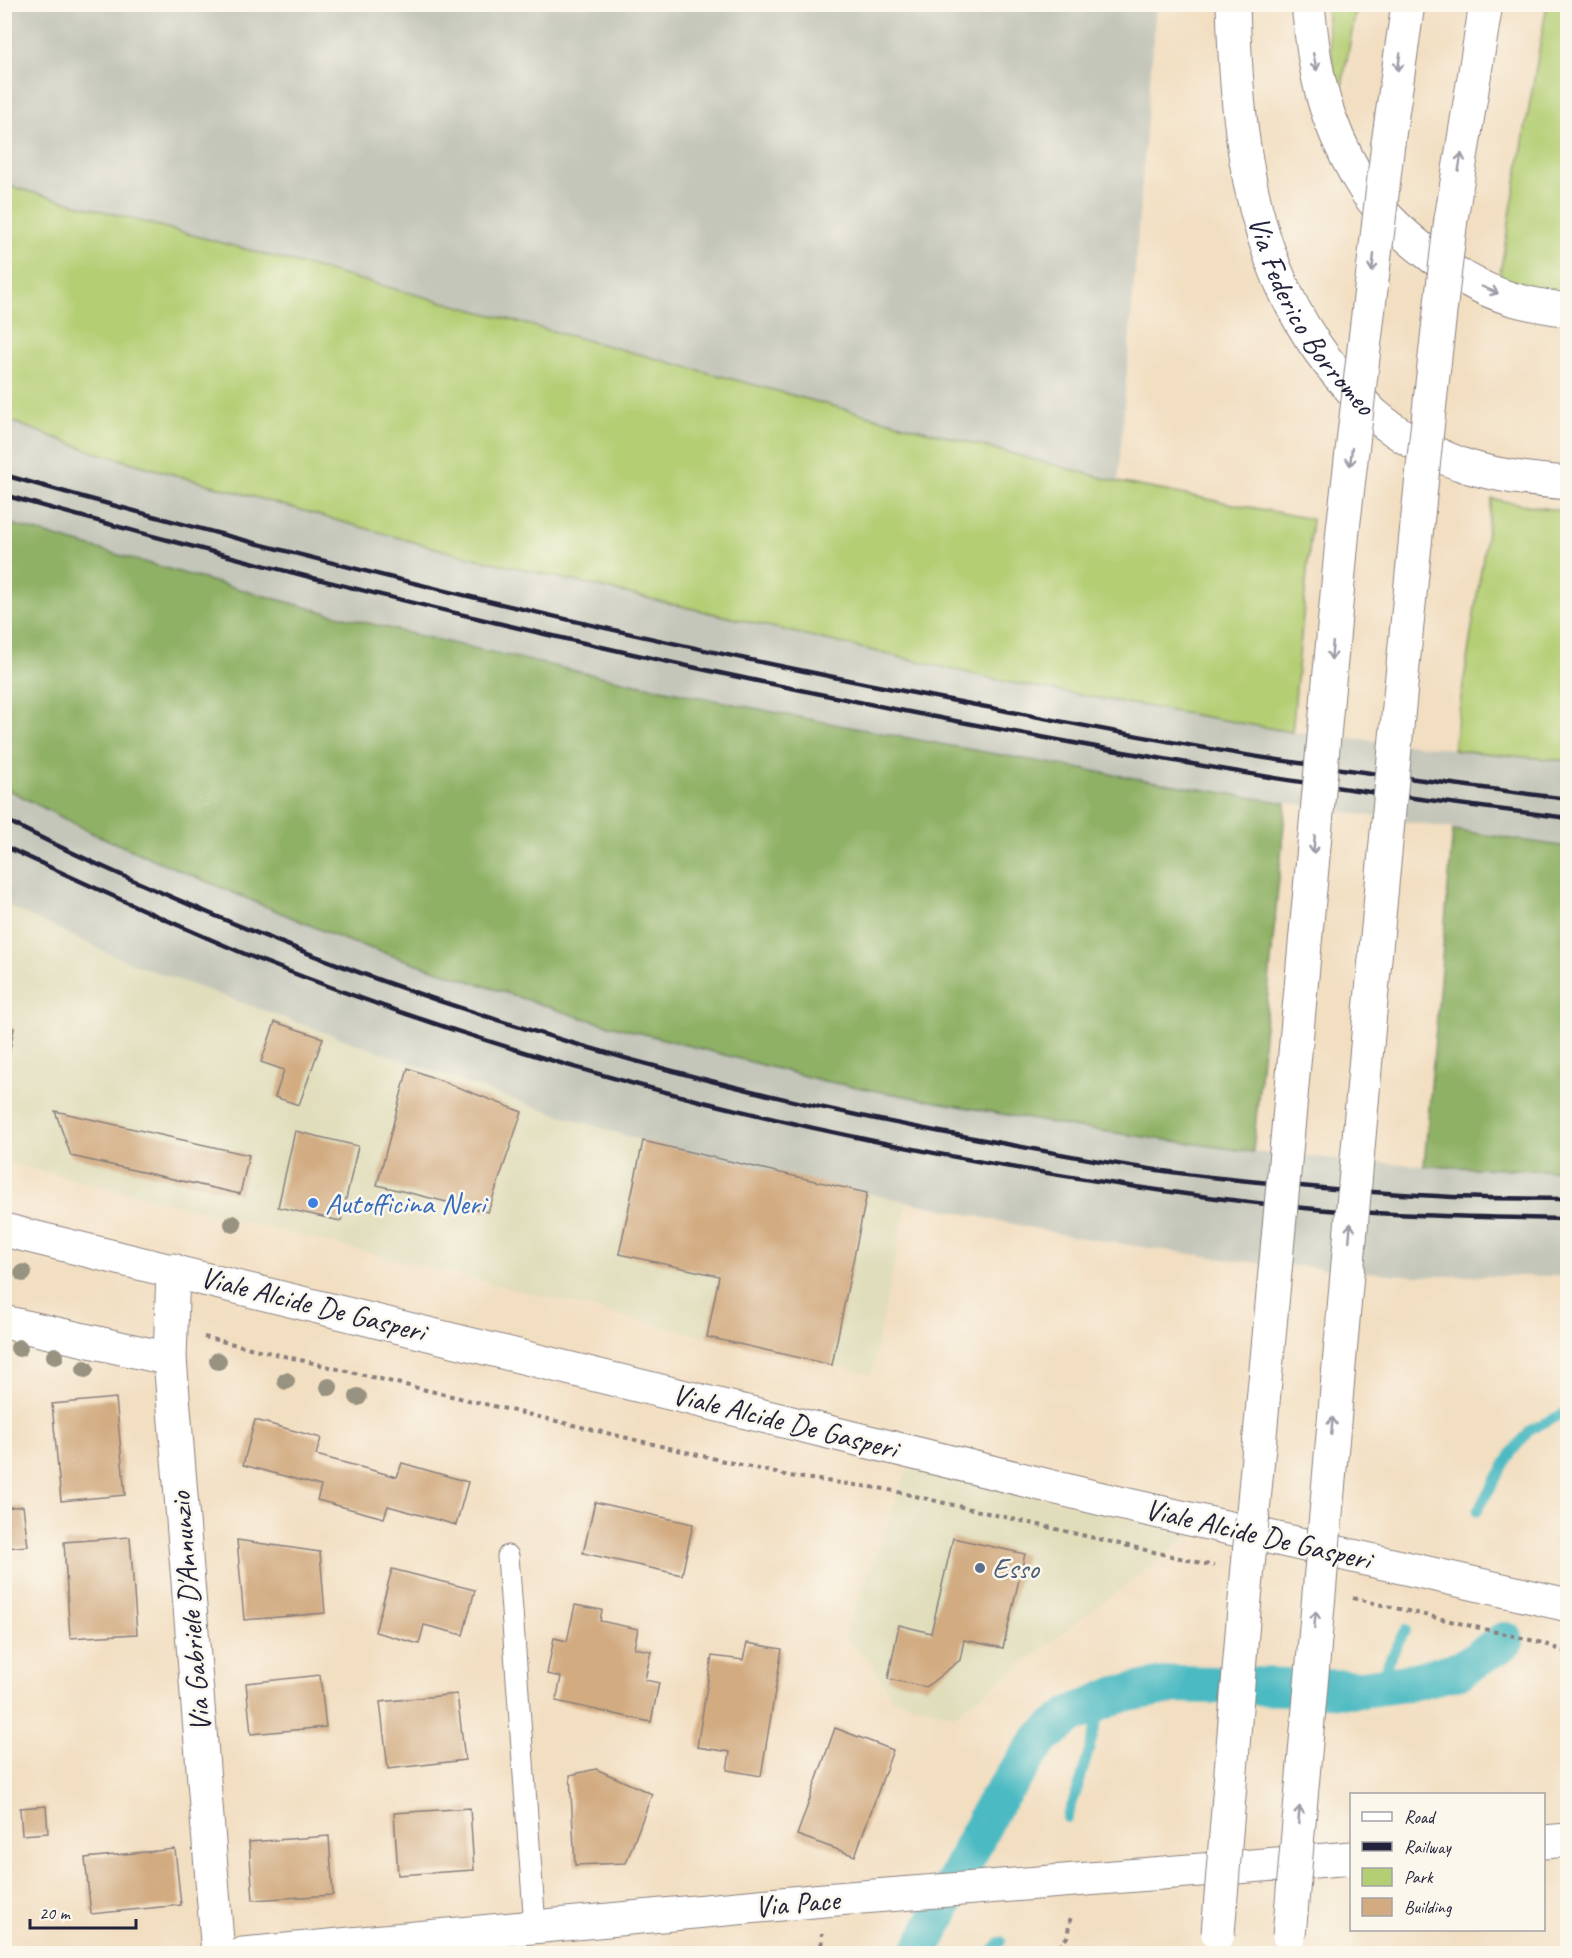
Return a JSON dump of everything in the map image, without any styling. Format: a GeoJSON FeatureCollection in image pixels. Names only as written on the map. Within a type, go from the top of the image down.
{"type":"FeatureCollection","features":[{"type":"Feature","properties":{"kind":"main road","name":"Via Federico Borromeo"},"geometry":{"type":"LineString","coordinates":[[1233,4],[1235,65],[1242,138],[1253,201],[1267,250],[1288,300],[1308,337],[1338,376],[1376,416],[1413,442],[1460,464],[1493,473],[1568,483]]}},
{"type":"Feature","properties":{"kind":"main road"},"geometry":{"type":"LineString","coordinates":[[1308,4],[1314,61],[1329,116],[1351,166],[1369,195],[1401,230],[1436,260],[1473,283],[1509,298],[1568,310]]}},
{"type":"Feature","properties":{"kind":"main road"},"geometry":{"type":"LineString","coordinates":[[1289,1945],[1313,1638],[1418,501],[1451,219],[1486,4]]}},
{"type":"Feature","properties":{"kind":"main road"},"geometry":{"type":"LineString","coordinates":[[1217,1944],[1245,1609],[1343,529],[1406,8]]}},
{"type":"Feature","properties":{"kind":"main road","name":"Viale Alcide De Gasperi"},"geometry":{"type":"LineString","coordinates":[[4,1230],[1102,1499],[1568,1605]]}},
{"type":"Feature","properties":{"kind":"main road","name":"Via Gabriele D'Annunzio"},"geometry":{"type":"LineString","coordinates":[[172,1270],[170,1344],[218,1953]]}},
{"type":"Feature","properties":{"kind":"main road"},"geometry":{"type":"LineString","coordinates":[[4,1322],[170,1344]]}},
{"type":"Feature","properties":{"kind":"main road"},"geometry":{"type":"LineString","coordinates":[[1545,1842],[1568,1840]]}},
{"type":"Feature","properties":{"kind":"main road","name":"Via Pace"},"geometry":{"type":"LineString","coordinates":[[243,1953],[1029,1883],[1350,1857]]}},
{"type":"Feature","properties":{"kind":"lane"},"geometry":{"type":"LineString","coordinates":[[508,1556],[535,1926]]}},
{"type":"Feature","properties":{"kind":"path"},"geometry":{"type":"LineString","coordinates":[[170,1344],[789,1476],[885,1488],[1220,1567]]}},
{"type":"Feature","properties":{"kind":"path"},"geometry":{"type":"LineString","coordinates":[[1347,1597],[1543,1643],[1568,1653]]}},
{"type":"Feature","properties":{"kind":"path"},"geometry":{"type":"LineString","coordinates":[[1054,1953],[1067,1937],[1073,1905],[1074,1880]]}},
{"type":"Feature","properties":{"kind":"shaded area"},"geometry":{"type":"Polygon","coordinates":[[[4,5],[1156,5],[1118,483],[5,185],[4,5]]]}},
{"type":"Feature","properties":{"kind":"shaded area"},"geometry":{"type":"Polygon","coordinates":[[[4,419],[94,452],[453,553],[1007,682],[1292,732],[1567,761],[1567,847],[1101,773],[793,717],[480,650],[196,578],[5,522],[4,419]]]}},
{"type":"Feature","properties":{"kind":"shaded area"},"geometry":{"type":"Polygon","coordinates":[[[5,788],[94,834],[345,940],[579,1017],[824,1081],[1072,1127],[1253,1152],[1424,1166],[1567,1171],[1567,1276],[1414,1276],[1239,1261],[1075,1237],[867,1193],[643,1141],[514,1100],[123,960],[5,904],[5,788]]]}},
{"type":"Feature","properties":{"kind":"shaded area"},"geometry":{"type":"Polygon","coordinates":[[[5,904],[123,960],[867,1193],[907,1202],[871,1374],[707,1337],[5,1162],[5,904]]]}},
{"type":"Feature","properties":{"kind":"shaded area"},"geometry":{"type":"Polygon","coordinates":[[[910,1464],[1191,1535],[955,1715],[892,1699],[871,1661],[844,1638],[910,1464]]]}},
{"type":"Feature","properties":{"kind":"green space"},"geometry":{"type":"Polygon","coordinates":[[[1326,5],[1357,5],[1339,102],[1328,31],[1326,5]]]}},
{"type":"Feature","properties":{"kind":"green space"},"geometry":{"type":"Polygon","coordinates":[[[1547,5],[1567,5],[1567,294],[1499,279],[1547,5]]]}},
{"type":"Feature","properties":{"kind":"green space"},"geometry":{"type":"Polygon","coordinates":[[[5,185],[1118,482],[1312,519],[1292,732],[1007,682],[453,553],[94,452],[5,419],[5,185]]]}},
{"type":"Feature","properties":{"kind":"green space"},"geometry":{"type":"Polygon","coordinates":[[[1492,499],[1567,512],[1567,761],[1453,750],[1492,499]]]}},
{"type":"Feature","properties":{"kind":"green space"},"geometry":{"type":"Polygon","coordinates":[[[4,522],[302,606],[422,636],[682,694],[1084,770],[1286,803],[1253,1152],[1072,1127],[824,1081],[579,1017],[345,940],[94,834],[5,788],[4,522]]]}},
{"type":"Feature","properties":{"kind":"green space"},"geometry":{"type":"Polygon","coordinates":[[[1453,830],[1567,847],[1567,1171],[1424,1166],[1453,830]]]}},
{"type":"Feature","properties":{"kind":"building"},"geometry":{"type":"Polygon","coordinates":[[[275,1022],[323,1038],[299,1105],[275,1097],[284,1070],[261,1062],[275,1022]]]}},
{"type":"Feature","properties":{"kind":"building"},"geometry":{"type":"Polygon","coordinates":[[[4,1026],[14,1028],[6,1070],[4,1070],[4,1026]]]}},
{"type":"Feature","properties":{"kind":"building"},"geometry":{"type":"Polygon","coordinates":[[[408,1068],[522,1112],[488,1212],[377,1185],[408,1068]]]}},
{"type":"Feature","properties":{"kind":"building"},"geometry":{"type":"Polygon","coordinates":[[[55,1111],[249,1155],[240,1194],[71,1156],[55,1111]]]}},
{"type":"Feature","properties":{"kind":"building"},"geometry":{"type":"Polygon","coordinates":[[[295,1131],[358,1146],[341,1221],[278,1207],[295,1131]]]}},
{"type":"Feature","properties":{"kind":"building"},"geometry":{"type":"Polygon","coordinates":[[[643,1141],[867,1193],[832,1365],[707,1337],[719,1276],[619,1254],[643,1141]]]}},
{"type":"Feature","properties":{"kind":"building"},"geometry":{"type":"Polygon","coordinates":[[[116,1398],[125,1495],[61,1501],[52,1404],[116,1398]]]}},
{"type":"Feature","properties":{"kind":"building"},"geometry":{"type":"Polygon","coordinates":[[[255,1420],[321,1438],[316,1455],[397,1477],[402,1463],[468,1482],[456,1525],[388,1506],[384,1518],[317,1500],[321,1486],[243,1465],[255,1420]]]}},
{"type":"Feature","properties":{"kind":"building"},"geometry":{"type":"Polygon","coordinates":[[[595,1502],[693,1524],[682,1575],[583,1553],[595,1502]]]}},
{"type":"Feature","properties":{"kind":"building"},"geometry":{"type":"Polygon","coordinates":[[[23,1506],[28,1546],[4,1548],[4,1508],[23,1506]]]}},
{"type":"Feature","properties":{"kind":"building"},"geometry":{"type":"Polygon","coordinates":[[[130,1537],[137,1634],[70,1638],[64,1542],[130,1537]]]}},
{"type":"Feature","properties":{"kind":"building"},"geometry":{"type":"Polygon","coordinates":[[[953,1538],[1025,1554],[1003,1648],[964,1640],[960,1660],[926,1687],[888,1679],[899,1625],[931,1633],[953,1538]]]}},
{"type":"Feature","properties":{"kind":"building"},"geometry":{"type":"Polygon","coordinates":[[[237,1540],[320,1552],[325,1613],[244,1620],[237,1540]]]}},
{"type":"Feature","properties":{"kind":"building"},"geometry":{"type":"Polygon","coordinates":[[[392,1569],[475,1590],[463,1635],[424,1625],[419,1644],[375,1632],[392,1569]]]}},
{"type":"Feature","properties":{"kind":"building"},"geometry":{"type":"Polygon","coordinates":[[[575,1605],[602,1610],[600,1621],[638,1629],[634,1648],[651,1651],[645,1680],[659,1683],[651,1722],[556,1701],[561,1677],[547,1674],[554,1638],[567,1641],[575,1605]]]}},
{"type":"Feature","properties":{"kind":"building"},"geometry":{"type":"Polygon","coordinates":[[[747,1643],[782,1649],[761,1776],[727,1770],[730,1752],[697,1747],[712,1656],[743,1660],[747,1643]]]}},
{"type":"Feature","properties":{"kind":"building"},"geometry":{"type":"Polygon","coordinates":[[[320,1675],[326,1727],[251,1734],[246,1683],[320,1675]]]}},
{"type":"Feature","properties":{"kind":"building"},"geometry":{"type":"Polygon","coordinates":[[[457,1694],[465,1760],[388,1769],[380,1702],[457,1694]]]}},
{"type":"Feature","properties":{"kind":"building"},"geometry":{"type":"Polygon","coordinates":[[[835,1728],[893,1750],[855,1856],[797,1835],[835,1728]]]}},
{"type":"Feature","properties":{"kind":"building"},"geometry":{"type":"Polygon","coordinates":[[[596,1769],[652,1794],[626,1863],[575,1865],[570,1775],[596,1769]]]}},
{"type":"Feature","properties":{"kind":"building"},"geometry":{"type":"Polygon","coordinates":[[[46,1806],[48,1833],[22,1835],[20,1808],[46,1806]]]}},
{"type":"Feature","properties":{"kind":"building"},"geometry":{"type":"Polygon","coordinates":[[[470,1808],[474,1870],[398,1875],[394,1813],[470,1808]]]}},
{"type":"Feature","properties":{"kind":"building"},"geometry":{"type":"Polygon","coordinates":[[[329,1836],[333,1895],[253,1900],[249,1842],[329,1836]]]}},
{"type":"Feature","properties":{"kind":"building"},"geometry":{"type":"Polygon","coordinates":[[[175,1849],[181,1905],[91,1914],[85,1858],[175,1849]]]}},
{"type":"Feature","properties":{"kind":"waterway"},"geometry":{"type":"LineString","coordinates":[[1477,1511],[1512,1452],[1530,1430],[1568,1411]]}},
{"type":"Feature","properties":{"kind":"waterway"},"geometry":{"type":"LineString","coordinates":[[1375,1687],[1406,1629]]}},
{"type":"Feature","properties":{"kind":"waterway"},"geometry":{"type":"LineString","coordinates":[[919,1954],[992,1807],[1040,1740],[1071,1715],[1117,1695],[1176,1684],[1362,1689],[1406,1683],[1460,1670],[1505,1641]]}},
{"type":"Feature","properties":{"kind":"waterway"},"geometry":{"type":"LineString","coordinates":[[1067,1818],[1103,1701]]}},
{"type":"Feature","properties":{"kind":"waterway"},"geometry":{"type":"LineString","coordinates":[[989,1954],[1001,1941]]}},
{"type":"Feature","properties":{"kind":"railway"},"geometry":{"type":"LineString","coordinates":[[4,475],[368,572],[735,657],[1229,752],[1568,799]]}},
{"type":"Feature","properties":{"kind":"railway"},"geometry":{"type":"LineString","coordinates":[[4,495],[159,538],[470,617],[784,686],[1099,748],[1257,775],[1373,793],[1568,818]]}},
{"type":"Feature","properties":{"kind":"railway"},"geometry":{"type":"LineString","coordinates":[[4,819],[204,911],[398,986],[496,1020],[596,1050],[797,1102],[1027,1148],[1184,1174],[1469,1198],[1568,1199]]}},
{"type":"Feature","properties":{"kind":"railway"},"geometry":{"type":"LineString","coordinates":[[4,846],[225,946],[346,993],[528,1053],[712,1104],[805,1126],[993,1164],[1194,1195],[1315,1209],[1441,1216],[1568,1219]]}},
{"type":"Feature","properties":{"kind":"place","name":"Autofficina Neri"},"geometry":{"type":"Point","coordinates":[313,1203]}},
{"type":"Feature","properties":{"kind":"place","name":"Esso"},"geometry":{"type":"Point","coordinates":[980,1568]}}]}
